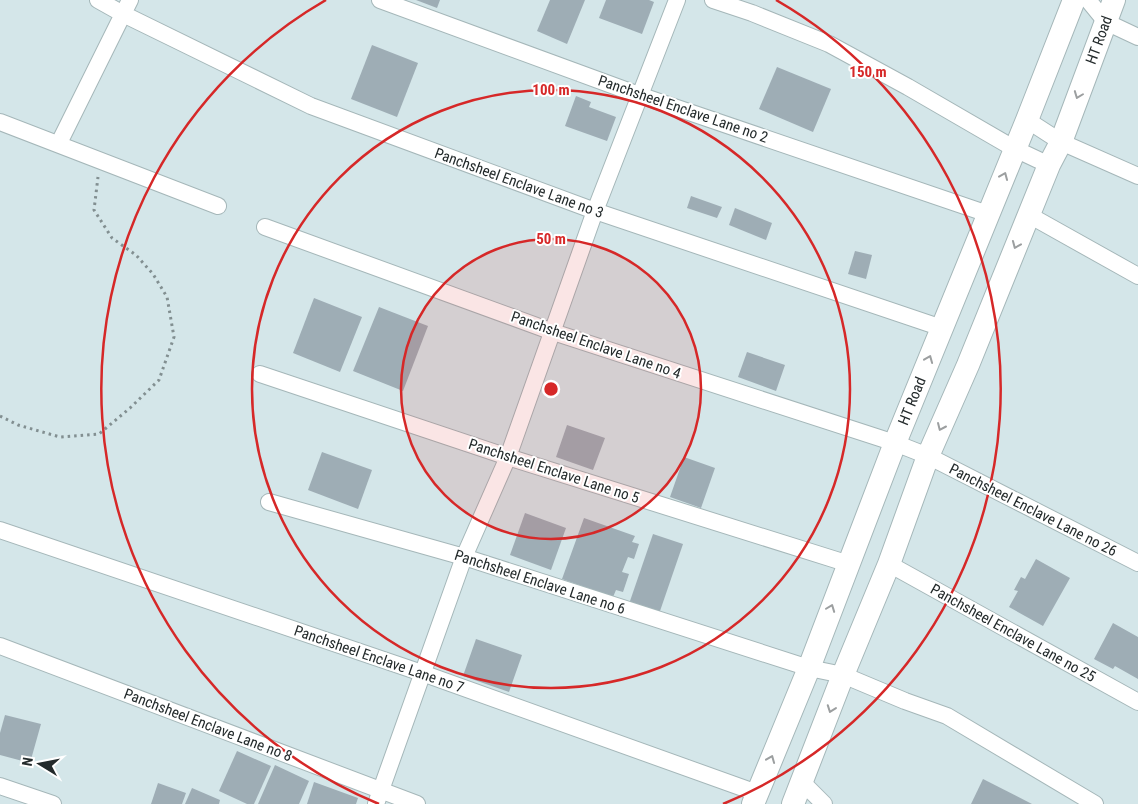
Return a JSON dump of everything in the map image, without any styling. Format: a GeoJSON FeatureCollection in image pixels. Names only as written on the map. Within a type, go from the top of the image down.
{"type":"FeatureCollection","features":[{"type":"Feature","properties":{"kind":"street","name":"Panchsheel Enclave Lane no 3"},"geometry":{"type":"LineString","coordinates":[[98,0],[126,7],[311,106],[595,212],[942,328]]}},
{"type":"Feature","properties":{"kind":"street","name":"Panchsheel Enclave Lane no 2"},"geometry":{"type":"LineString","coordinates":[[380,0],[639,95],[988,214]]}},
{"type":"Feature","properties":{"kind":"street"},"geometry":{"type":"LineString","coordinates":[[379,798],[464,557],[508,457],[595,212],[677,0]]}},
{"type":"Feature","properties":{"kind":"street"},"geometry":{"type":"LineString","coordinates":[[714,0],[829,44],[1015,149],[1048,165]]}},
{"type":"Feature","properties":{"kind":"street","name":"HT Road"},"geometry":{"type":"LineString","coordinates":[[755,799],[809,668],[895,443],[1074,0]]}},
{"type":"Feature","properties":{"kind":"street"},"geometry":{"type":"LineString","coordinates":[[1088,0],[1106,22],[1138,36]]}},
{"type":"Feature","properties":{"kind":"street","name":"HT Road"},"geometry":{"type":"LineString","coordinates":[[793,804],[889,564],[928,456],[968,365],[1048,165],[1061,142],[1114,0]]}},
{"type":"Feature","properties":{"kind":"street"},"geometry":{"type":"LineString","coordinates":[[59,143],[126,7]]}},
{"type":"Feature","properties":{"kind":"street"},"geometry":{"type":"LineString","coordinates":[[1027,120],[1061,142],[1138,176]]}},
{"type":"Feature","properties":{"kind":"street"},"geometry":{"type":"LineString","coordinates":[[0,122],[59,143],[218,206]]}},
{"type":"Feature","properties":{"kind":"street"},"geometry":{"type":"LineString","coordinates":[[1029,215],[1138,276]]}},
{"type":"Feature","properties":{"kind":"street","name":"Panchsheel Enclave Lane no 4"},"geometry":{"type":"LineString","coordinates":[[266,227],[553,332],[895,443],[928,456]]}},
{"type":"Feature","properties":{"kind":"street","name":"Panchsheel Enclave Lane no 5"},"geometry":{"type":"LineString","coordinates":[[260,374],[508,457],[849,564]]}},
{"type":"Feature","properties":{"kind":"street","name":"Panchsheel Enclave Lane no 26"},"geometry":{"type":"LineString","coordinates":[[928,456],[1138,563]]}},
{"type":"Feature","properties":{"kind":"street","name":"Panchsheel Enclave Lane no 6"},"geometry":{"type":"LineString","coordinates":[[269,502],[464,557],[809,668],[843,676],[947,716],[1095,804]]}},
{"type":"Feature","properties":{"kind":"street","name":"Panchsheel Enclave Lane no 7"},"geometry":{"type":"LineString","coordinates":[[0,530],[422,673],[755,799]]}},
{"type":"Feature","properties":{"kind":"street","name":"Panchsheel Enclave Lane no 25"},"geometry":{"type":"LineString","coordinates":[[889,564],[1138,702]]}},
{"type":"Feature","properties":{"kind":"street","name":"Panchsheel Enclave Lane no 8"},"geometry":{"type":"LineString","coordinates":[[0,646],[379,798],[417,804]]}},
{"type":"Feature","properties":{"kind":"street"},"geometry":{"type":"LineString","coordinates":[[802,782],[824,804]]}},
{"type":"Feature","properties":{"kind":"street"},"geometry":{"type":"LineString","coordinates":[[0,786],[53,804]]}},
{"type":"Feature","properties":{"kind":"path"},"geometry":{"type":"LineString","coordinates":[[0,416],[18,426],[60,436],[99,434],[159,380],[174,337],[167,297],[153,274],[136,255],[112,238],[94,210],[101,160]]}},
{"type":"Feature","properties":{"kind":"building"},"geometry":{"type":"Polygon","coordinates":[[[416,0],[440,0],[437,8],[416,0]]]}},
{"type":"Feature","properties":{"kind":"building"},"geometry":{"type":"Polygon","coordinates":[[[550,0],[585,0],[567,44],[537,31],[550,0]]]}},
{"type":"Feature","properties":{"kind":"building"},"geometry":{"type":"Polygon","coordinates":[[[606,0],[649,0],[654,2],[642,34],[599,18],[606,0]]]}},
{"type":"Feature","properties":{"kind":"building"},"geometry":{"type":"Polygon","coordinates":[[[372,45],[418,63],[397,117],[351,99],[372,45]]]}},
{"type":"Feature","properties":{"kind":"building"},"geometry":{"type":"Polygon","coordinates":[[[777,67],[831,89],[813,132],[759,109],[777,67]]]}},
{"type":"Feature","properties":{"kind":"building"},"geometry":{"type":"Polygon","coordinates":[[[576,96],[591,102],[589,107],[616,117],[607,141],[565,126],[576,96]]]}},
{"type":"Feature","properties":{"kind":"building"},"geometry":{"type":"Polygon","coordinates":[[[691,196],[722,207],[717,218],[687,208],[691,196]]]}},
{"type":"Feature","properties":{"kind":"building"},"geometry":{"type":"Polygon","coordinates":[[[735,208],[772,223],[766,240],[729,225],[735,208]]]}},
{"type":"Feature","properties":{"kind":"building"},"geometry":{"type":"Polygon","coordinates":[[[855,251],[872,255],[866,279],[848,274],[855,251]]]}},
{"type":"Feature","properties":{"kind":"building"},"geometry":{"type":"Polygon","coordinates":[[[314,298],[362,317],[340,372],[293,353],[314,298]]]}},
{"type":"Feature","properties":{"kind":"building"},"geometry":{"type":"Polygon","coordinates":[[[379,307],[428,326],[403,391],[353,371],[379,307]]]}},
{"type":"Feature","properties":{"kind":"building"},"geometry":{"type":"Polygon","coordinates":[[[747,352],[785,365],[776,391],[738,377],[747,352]]]}},
{"type":"Feature","properties":{"kind":"building"},"geometry":{"type":"Polygon","coordinates":[[[567,425],[605,438],[593,470],[556,457],[567,425]]]}},
{"type":"Feature","properties":{"kind":"building"},"geometry":{"type":"Polygon","coordinates":[[[322,452],[372,470],[358,509],[308,490],[322,452]]]}},
{"type":"Feature","properties":{"kind":"building"},"geometry":{"type":"Polygon","coordinates":[[[684,457],[715,468],[701,508],[670,497],[684,457]]]}},
{"type":"Feature","properties":{"kind":"building"},"geometry":{"type":"Polygon","coordinates":[[[525,513],[566,528],[551,570],[510,555],[525,513]]]}},
{"type":"Feature","properties":{"kind":"building"},"geometry":{"type":"Polygon","coordinates":[[[584,518],[635,536],[632,542],[639,544],[634,559],[628,557],[622,572],[629,574],[623,592],[616,590],[613,597],[562,579],[584,518]]]}},
{"type":"Feature","properties":{"kind":"building"},"geometry":{"type":"Polygon","coordinates":[[[653,534],[683,544],[659,614],[629,604],[653,534]]]}},
{"type":"Feature","properties":{"kind":"building"},"geometry":{"type":"Polygon","coordinates":[[[1036,559],[1070,578],[1043,626],[1009,607],[1018,591],[1014,590],[1021,577],[1025,579],[1036,559]]]}},
{"type":"Feature","properties":{"kind":"building"},"geometry":{"type":"Polygon","coordinates":[[[1113,623],[1138,637],[1138,679],[1115,666],[1113,669],[1094,659],[1113,623]]]}},
{"type":"Feature","properties":{"kind":"building"},"geometry":{"type":"Polygon","coordinates":[[[476,639],[522,655],[509,692],[463,676],[476,639]]]}},
{"type":"Feature","properties":{"kind":"building"},"geometry":{"type":"Polygon","coordinates":[[[5,715],[41,724],[30,763],[0,755],[0,733],[5,715]]]}},
{"type":"Feature","properties":{"kind":"building"},"geometry":{"type":"Polygon","coordinates":[[[237,751],[271,766],[254,804],[247,804],[219,791],[237,751]]]}},
{"type":"Feature","properties":{"kind":"building"},"geometry":{"type":"Polygon","coordinates":[[[275,765],[309,781],[299,804],[258,804],[275,765]]]}},
{"type":"Feature","properties":{"kind":"building"},"geometry":{"type":"Polygon","coordinates":[[[983,779],[1032,804],[971,804],[983,779]]]}},
{"type":"Feature","properties":{"kind":"building"},"geometry":{"type":"Polygon","coordinates":[[[314,782],[358,798],[356,804],[307,804],[314,782]]]}},
{"type":"Feature","properties":{"kind":"building"},"geometry":{"type":"Polygon","coordinates":[[[158,783],[186,793],[182,804],[151,804],[158,783]]]}},
{"type":"Feature","properties":{"kind":"building"},"geometry":{"type":"Polygon","coordinates":[[[192,788],[220,800],[219,804],[185,804],[192,788]]]}}]}
